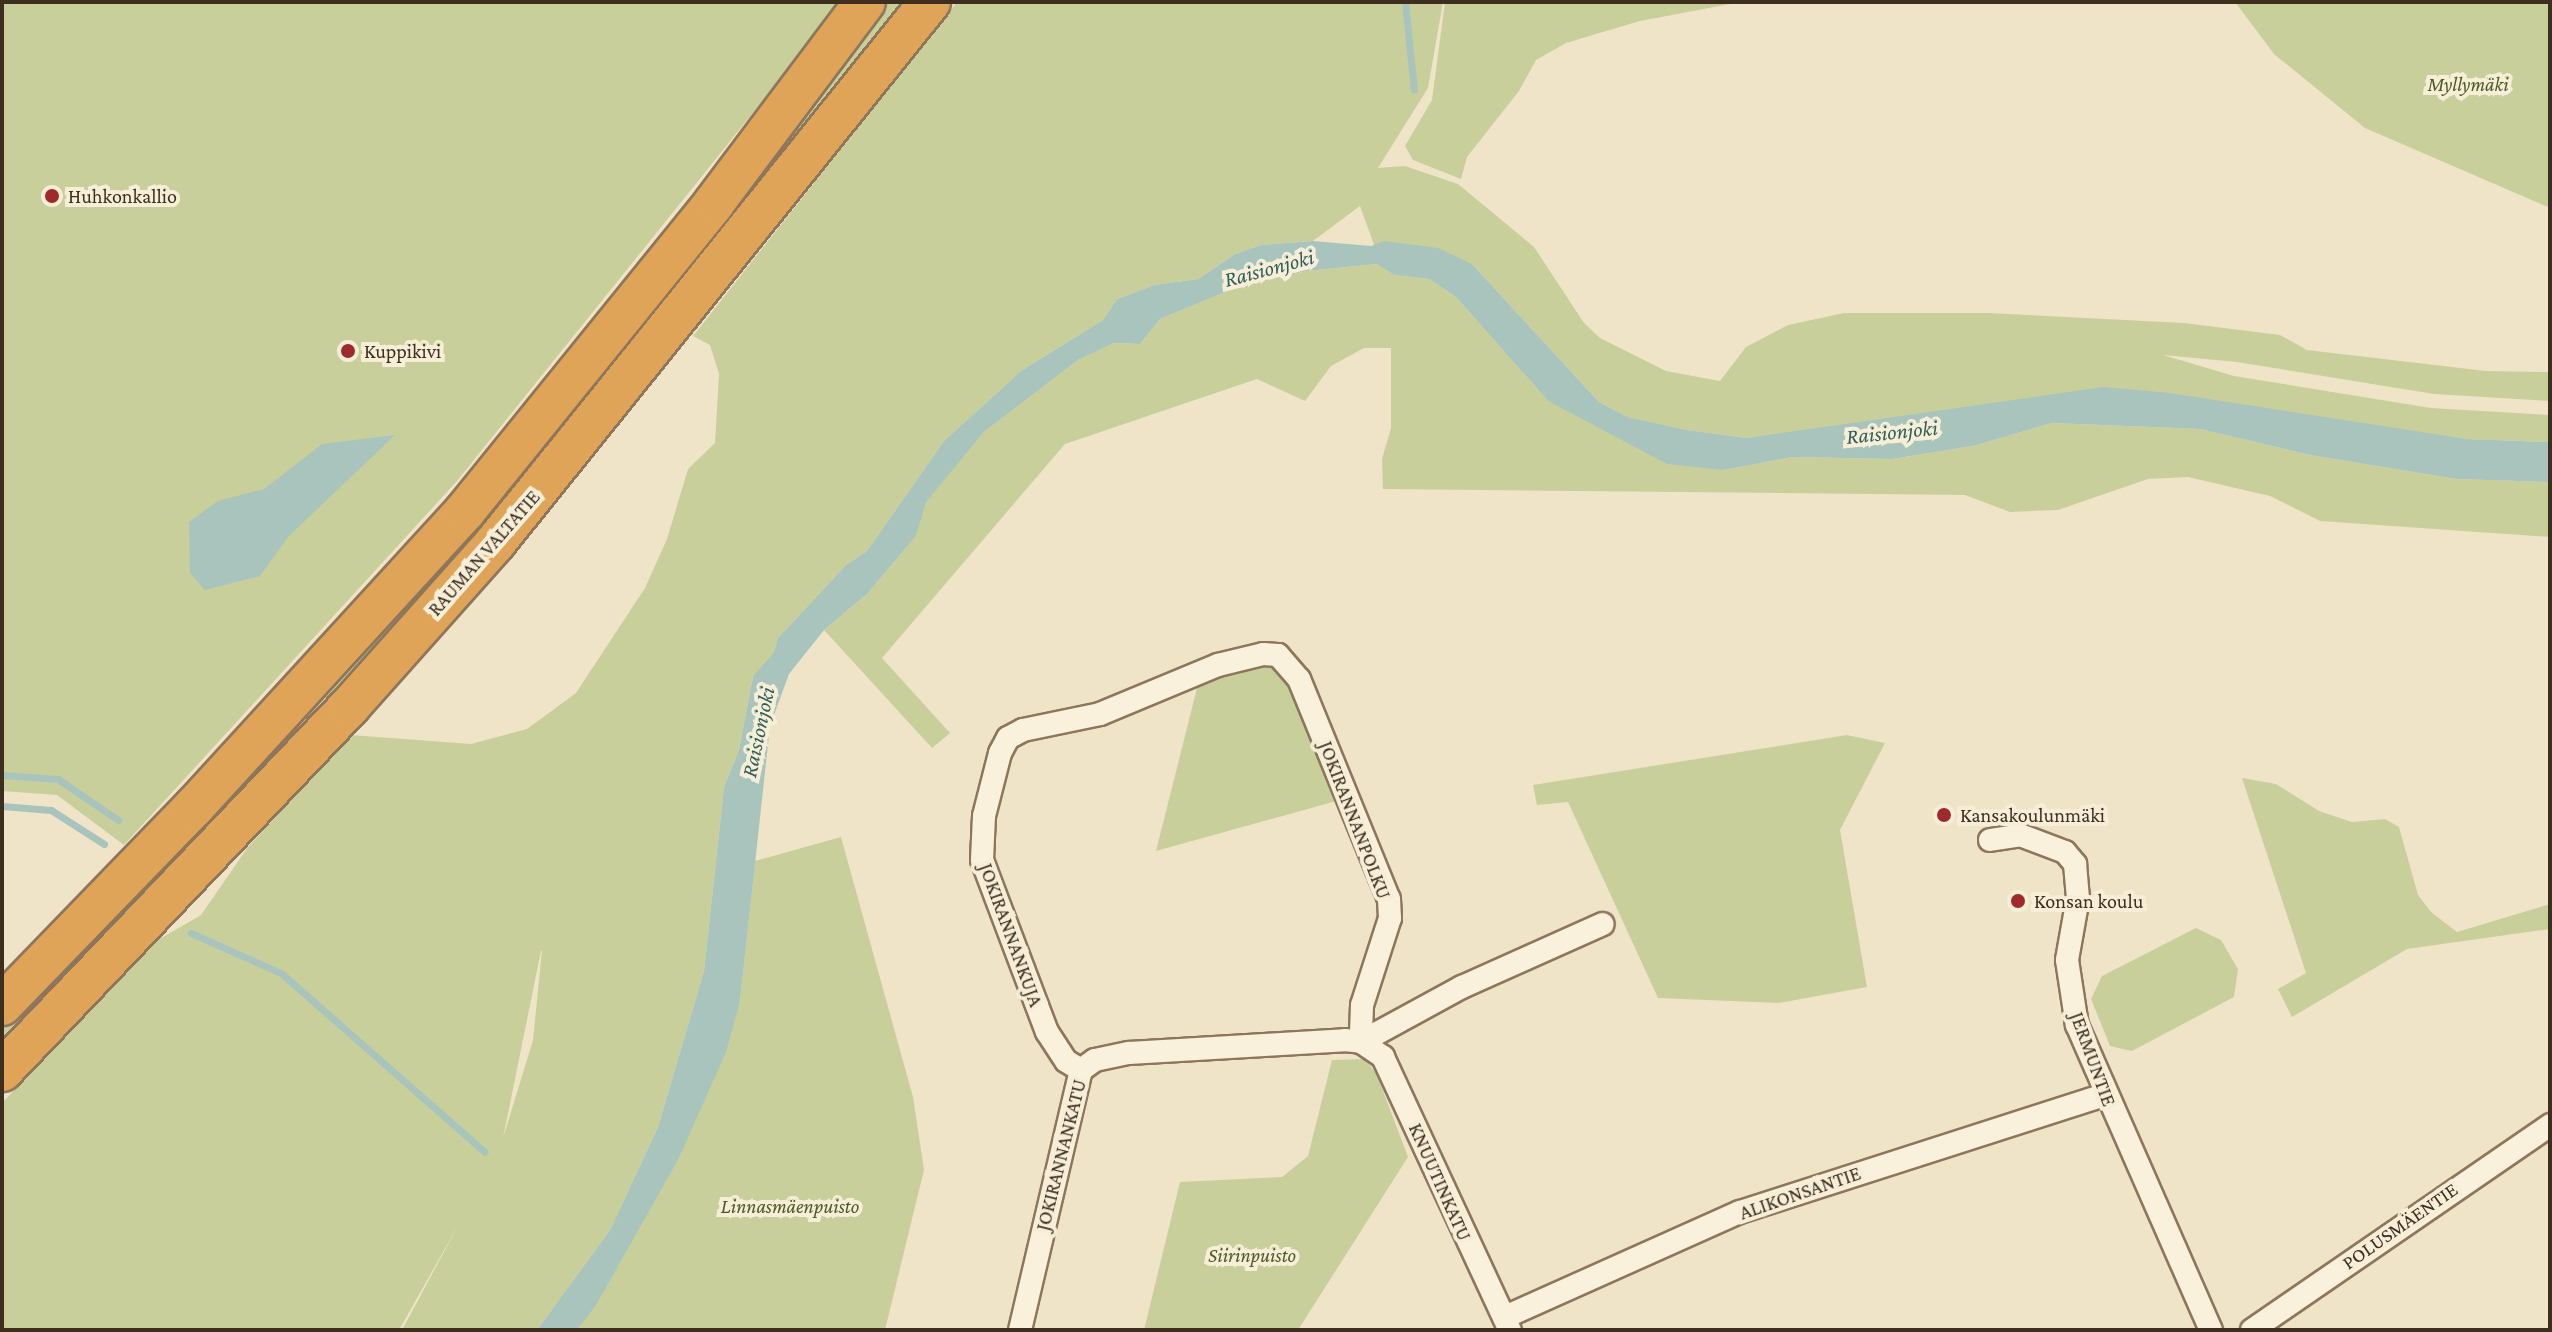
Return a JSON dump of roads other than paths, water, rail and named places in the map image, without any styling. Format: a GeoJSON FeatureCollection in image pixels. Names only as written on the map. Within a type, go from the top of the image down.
{"type":"FeatureCollection","features":[{"type":"Feature","properties":{"kind":"highway"},"geometry":{"type":"LineString","coordinates":[[2,1005],[194,807],[465,511],[714,203],[865,2]]}},
{"type":"Feature","properties":{"kind":"highway","name":"RAUMAN VALTATIE"},"geometry":{"type":"LineString","coordinates":[[2,1071],[349,707],[495,543],[930,2]]}},
{"type":"Feature","properties":{"kind":"street","name":"JOKIRANNANPOLKU"},"geometry":{"type":"LineString","coordinates":[[1278,655],[1299,679],[1389,899],[1390,918],[1362,1005],[1361,1042]]}},
{"type":"Feature","properties":{"kind":"street","name":"JOKIRANNANKUJA"},"geometry":{"type":"LineString","coordinates":[[1081,1070],[1066,1061],[1047,1032],[982,860],[984,816],[1000,753],[1008,738],[1023,730],[1100,714],[1218,665],[1278,655]]}},
{"type":"Feature","properties":{"kind":"street","name":"JERMUNTIE"},"geometry":{"type":"LineString","coordinates":[[1990,840],[2020,835],[2065,852],[2075,864],[2079,880],[2067,960],[2070,993],[2105,1095],[2211,1330]]}},
{"type":"Feature","properties":{"kind":"street"},"geometry":{"type":"LineString","coordinates":[[1361,1042],[1462,987],[1603,924]]}},
{"type":"Feature","properties":{"kind":"street","name":"JOKIRANNANKATU"},"geometry":{"type":"LineString","coordinates":[[1020,1330],[1081,1070],[1095,1060],[1129,1053],[1361,1042]]}},
{"type":"Feature","properties":{"kind":"street","name":"KNUUTINKATU"},"geometry":{"type":"LineString","coordinates":[[1361,1042],[1383,1057],[1508,1324]]}},
{"type":"Feature","properties":{"kind":"street","name":"ALIKONSANTIE"},"geometry":{"type":"LineString","coordinates":[[1508,1324],[1740,1212],[2105,1095]]}},
{"type":"Feature","properties":{"kind":"street","name":"POLUSMÄENTIE"},"geometry":{"type":"LineString","coordinates":[[2252,1330],[2550,1125]]}},
{"type":"Feature","properties":{"kind":"water","name":"Raisionjoki"},"geometry":{"type":"Polygon","coordinates":[[[1313,241],[1371,246],[1384,241],[1438,248],[1472,264],[1599,402],[1628,417],[1687,430],[1747,438],[2103,387],[2170,393],[2467,439],[2550,442],[2550,482],[2456,479],[2310,455],[2200,429],[2052,423],[1973,446],[1892,459],[1792,457],[1724,470],[1667,464],[1548,401],[1456,297],[1429,279],[1394,275],[1377,264],[1306,271],[1230,290],[1160,319],[1140,344],[1114,343],[1078,360],[984,432],[926,502],[916,536],[867,594],[824,630],[789,674],[770,726],[740,1001],[726,1052],[678,1160],[596,1305],[577,1330],[537,1330],[610,1230],[658,1127],[704,971],[724,787],[739,750],[753,676],[774,652],[778,638],[846,565],[867,551],[944,441],[1021,371],[1103,320],[1117,299],[1154,285],[1198,279],[1235,254],[1261,245],[1313,241]]]}},
{"type":"Feature","properties":{"kind":"water"},"geometry":{"type":"Polygon","coordinates":[[[395,435],[288,537],[260,576],[205,590],[190,573],[189,522],[218,501],[264,489],[322,444],[395,435]]]}},
{"type":"Feature","properties":{"kind":"waterway"},"geometry":{"type":"LineString","coordinates":[[1405,2],[1414,90]]}},
{"type":"Feature","properties":{"kind":"waterway"},"geometry":{"type":"LineString","coordinates":[[2,775],[58,779],[118,820]]}},
{"type":"Feature","properties":{"kind":"waterway"},"geometry":{"type":"LineString","coordinates":[[2,806],[51,810],[104,844]]}},
{"type":"Feature","properties":{"kind":"waterway"},"geometry":{"type":"LineString","coordinates":[[191,933],[281,973],[485,1152]]}},
{"type":"Feature","properties":{"kind":"place","name":"Huhkonkallio"},"geometry":{"type":"Point","coordinates":[52,196]}},
{"type":"Feature","properties":{"kind":"place","name":"Kuppikivi"},"geometry":{"type":"Point","coordinates":[348,351]}},
{"type":"Feature","properties":{"kind":"place","name":"Kansakoulunmäki"},"geometry":{"type":"Point","coordinates":[1944,815]}},
{"type":"Feature","properties":{"kind":"place","name":"Konsan koulu"},"geometry":{"type":"Point","coordinates":[2018,901]}},
{"type":"Feature","properties":{"kind":"park label","name":"Myllymäki"},"geometry":{"type":"Point","coordinates":[2468,84]}},
{"type":"Feature","properties":{"kind":"park label","name":"Linnasmäenpuisto"},"geometry":{"type":"Point","coordinates":[790,1206]}},
{"type":"Feature","properties":{"kind":"park label","name":"Siirinpuisto"},"geometry":{"type":"Point","coordinates":[1252,1255]}}]}
